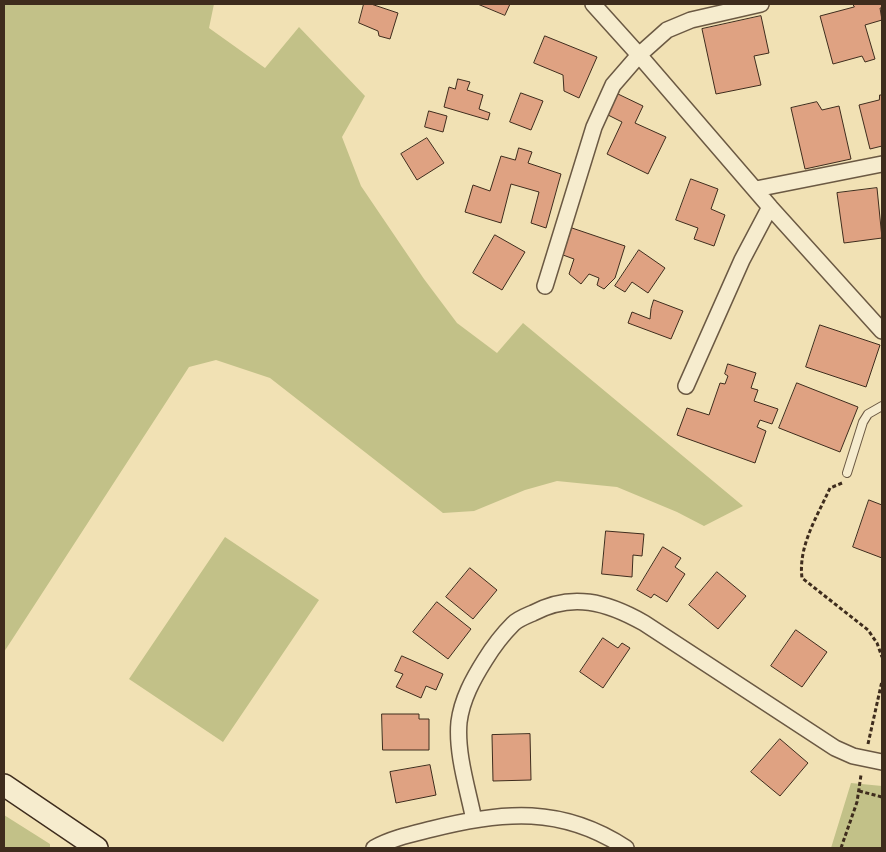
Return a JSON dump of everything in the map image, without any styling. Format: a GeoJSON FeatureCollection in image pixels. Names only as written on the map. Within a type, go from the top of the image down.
{"type":"FeatureCollection","features":[{"type":"Feature","properties":{"kind":"street"},"geometry":{"type":"LineString","coordinates":[[593,4],[770,207],[882,331]]}},
{"type":"Feature","properties":{"kind":"street"},"geometry":{"type":"LineString","coordinates":[[545,286],[594,127],[613,86],[639,55],[666,30],[691,20],[761,4]]}},
{"type":"Feature","properties":{"kind":"street"},"geometry":{"type":"LineString","coordinates":[[756,190],[882,164]]}},
{"type":"Feature","properties":{"kind":"street"},"geometry":{"type":"LineString","coordinates":[[686,386],[742,260],[770,207]]}},
{"type":"Feature","properties":{"kind":"street"},"geometry":{"type":"LineString","coordinates":[[474,820],[459,743],[459,722],[464,698],[496,642],[514,622],[545,606],[573,600],[600,604],[623,611],[835,748],[853,756],[882,762]]}},
{"type":"Feature","properties":{"kind":"street"},"geometry":{"type":"LineString","coordinates":[[4,786],[96,848]]}},
{"type":"Feature","properties":{"kind":"street"},"geometry":{"type":"LineString","coordinates":[[374,848],[389,840],[474,820],[529,815],[578,824],[600,833],[626,848]]}},
{"type":"Feature","properties":{"kind":"lane"},"geometry":{"type":"LineString","coordinates":[[847,473],[863,422],[868,414],[882,406]]}},
{"type":"Feature","properties":{"kind":"path"},"geometry":{"type":"LineString","coordinates":[[847,473],[843,482],[830,488],[802,549],[800,564],[802,578],[868,630],[877,643],[882,657]]}},
{"type":"Feature","properties":{"kind":"path"},"geometry":{"type":"LineString","coordinates":[[840,848],[857,802],[864,759],[882,681]]}},
{"type":"Feature","properties":{"kind":"path"},"geometry":{"type":"LineString","coordinates":[[858,791],[882,797]]}},
{"type":"Feature","properties":{"kind":"shaded area"},"geometry":{"type":"Polygon","coordinates":[[[4,4],[214,4],[209,28],[265,68],[299,27],[365,96],[342,137],[361,186],[424,279],[457,323],[497,353],[523,323],[743,506],[704,526],[677,512],[617,487],[557,481],[525,490],[474,511],[443,513],[270,378],[216,360],[189,367],[4,652],[4,4]]]}},
{"type":"Feature","properties":{"kind":"shaded area"},"geometry":{"type":"Polygon","coordinates":[[[225,537],[319,600],[223,742],[129,679],[225,537]]]}},
{"type":"Feature","properties":{"kind":"shaded area"},"geometry":{"type":"Polygon","coordinates":[[[851,783],[882,786],[882,848],[831,848],[851,783]]]}},
{"type":"Feature","properties":{"kind":"shaded area"},"geometry":{"type":"Polygon","coordinates":[[[4,815],[50,844],[50,848],[4,848],[4,815]]]}},
{"type":"Feature","properties":{"kind":"building"},"geometry":{"type":"Polygon","coordinates":[[[364,4],[371,4],[398,13],[390,39],[379,36],[378,31],[359,23],[364,4]]]}},
{"type":"Feature","properties":{"kind":"building"},"geometry":{"type":"Polygon","coordinates":[[[478,4],[510,4],[505,15],[478,4]]]}},
{"type":"Feature","properties":{"kind":"building"},"geometry":{"type":"Polygon","coordinates":[[[853,4],[882,4],[882,8],[880,8],[882,20],[865,25],[875,59],[865,62],[862,56],[833,64],[820,16],[854,7],[853,4]]]}},
{"type":"Feature","properties":{"kind":"building"},"geometry":{"type":"Polygon","coordinates":[[[761,16],[769,53],[754,56],[761,85],[716,94],[702,29],[761,16]]]}},
{"type":"Feature","properties":{"kind":"building"},"geometry":{"type":"Polygon","coordinates":[[[545,36],[597,57],[579,98],[564,91],[563,75],[534,63],[545,36]]]}},
{"type":"Feature","properties":{"kind":"building"},"geometry":{"type":"Polygon","coordinates":[[[458,79],[470,82],[467,90],[483,95],[479,109],[490,113],[488,120],[444,107],[449,87],[455,89],[458,79]]]}},
{"type":"Feature","properties":{"kind":"building"},"geometry":{"type":"Polygon","coordinates":[[[521,93],[543,101],[531,130],[510,122],[521,93]]]}},
{"type":"Feature","properties":{"kind":"building"},"geometry":{"type":"Polygon","coordinates":[[[618,94],[643,106],[635,123],[666,137],[648,174],[607,154],[622,122],[608,115],[618,94]]]}},
{"type":"Feature","properties":{"kind":"building"},"geometry":{"type":"Polygon","coordinates":[[[880,95],[882,95],[882,146],[870,149],[859,105],[879,100],[880,95]]]}},
{"type":"Feature","properties":{"kind":"building"},"geometry":{"type":"Polygon","coordinates":[[[817,102],[822,110],[839,106],[851,159],[805,169],[791,108],[817,102]]]}},
{"type":"Feature","properties":{"kind":"building"},"geometry":{"type":"Polygon","coordinates":[[[429,111],[447,116],[443,132],[425,127],[429,111]]]}},
{"type":"Feature","properties":{"kind":"building"},"geometry":{"type":"Polygon","coordinates":[[[427,138],[444,163],[417,180],[401,154],[427,138]]]}},
{"type":"Feature","properties":{"kind":"building"},"geometry":{"type":"Polygon","coordinates":[[[519,148],[532,152],[528,163],[561,174],[546,228],[531,223],[539,192],[511,184],[501,223],[465,212],[473,185],[490,191],[501,156],[515,160],[519,148]]]}},
{"type":"Feature","properties":{"kind":"building"},"geometry":{"type":"Polygon","coordinates":[[[691,179],[718,189],[711,209],[725,215],[714,246],[694,239],[698,228],[676,220],[691,179]]]}},
{"type":"Feature","properties":{"kind":"building"},"geometry":{"type":"Polygon","coordinates":[[[877,188],[882,238],[844,243],[837,193],[877,188]]]}},
{"type":"Feature","properties":{"kind":"building"},"geometry":{"type":"Polygon","coordinates":[[[572,228],[625,246],[615,278],[604,289],[597,285],[599,278],[589,274],[581,284],[569,274],[574,259],[563,255],[572,228]]]}},
{"type":"Feature","properties":{"kind":"building"},"geometry":{"type":"Polygon","coordinates":[[[495,235],[525,252],[502,290],[473,273],[495,235]]]}},
{"type":"Feature","properties":{"kind":"building"},"geometry":{"type":"Polygon","coordinates":[[[639,250],[665,268],[648,293],[632,282],[625,292],[615,286],[639,250]]]}},
{"type":"Feature","properties":{"kind":"building"},"geometry":{"type":"Polygon","coordinates":[[[654,300],[683,311],[671,339],[628,323],[632,312],[650,319],[654,300]]]}},
{"type":"Feature","properties":{"kind":"building"},"geometry":{"type":"Polygon","coordinates":[[[820,325],[880,345],[866,387],[806,367],[820,325]]]}},
{"type":"Feature","properties":{"kind":"building"},"geometry":{"type":"Polygon","coordinates":[[[728,364],[756,373],[751,388],[758,390],[754,401],[778,409],[772,424],[760,420],[757,427],[766,431],[755,463],[677,435],[687,408],[709,415],[720,383],[725,384],[728,376],[725,374],[728,364]]]}},
{"type":"Feature","properties":{"kind":"building"},"geometry":{"type":"Polygon","coordinates":[[[797,383],[858,407],[840,452],[779,428],[797,383]]]}},
{"type":"Feature","properties":{"kind":"building"},"geometry":{"type":"Polygon","coordinates":[[[869,500],[882,505],[882,558],[853,547],[869,500]]]}},
{"type":"Feature","properties":{"kind":"building"},"geometry":{"type":"Polygon","coordinates":[[[606,531],[644,534],[642,556],[633,555],[632,577],[602,574],[606,531]]]}},
{"type":"Feature","properties":{"kind":"building"},"geometry":{"type":"Polygon","coordinates":[[[663,547],[681,558],[675,567],[685,574],[667,602],[654,594],[651,598],[637,590],[663,547]]]}},
{"type":"Feature","properties":{"kind":"building"},"geometry":{"type":"Polygon","coordinates":[[[470,568],[497,590],[473,619],[446,597],[470,568]]]}},
{"type":"Feature","properties":{"kind":"building"},"geometry":{"type":"Polygon","coordinates":[[[717,572],[746,596],[718,629],[689,605],[717,572]]]}},
{"type":"Feature","properties":{"kind":"building"},"geometry":{"type":"Polygon","coordinates":[[[437,602],[471,629],[448,659],[413,632],[437,602]]]}},
{"type":"Feature","properties":{"kind":"building"},"geometry":{"type":"Polygon","coordinates":[[[796,630],[827,652],[802,687],[771,666],[796,630]]]}},
{"type":"Feature","properties":{"kind":"building"},"geometry":{"type":"Polygon","coordinates":[[[603,638],[618,648],[622,643],[630,648],[603,688],[580,672],[603,638]]]}},
{"type":"Feature","properties":{"kind":"building"},"geometry":{"type":"Polygon","coordinates":[[[402,656],[443,674],[436,690],[426,686],[421,698],[396,687],[403,674],[395,671],[402,656]]]}},
{"type":"Feature","properties":{"kind":"building"},"geometry":{"type":"Polygon","coordinates":[[[382,714],[419,714],[419,719],[429,719],[429,750],[383,750],[382,714]]]}},
{"type":"Feature","properties":{"kind":"building"},"geometry":{"type":"Polygon","coordinates":[[[530,734],[531,780],[493,781],[492,735],[530,734]]]}},
{"type":"Feature","properties":{"kind":"building"},"geometry":{"type":"Polygon","coordinates":[[[780,739],[808,763],[780,796],[751,772],[780,739]]]}},
{"type":"Feature","properties":{"kind":"building"},"geometry":{"type":"Polygon","coordinates":[[[430,765],[436,795],[396,803],[390,772],[430,765]]]}}]}
